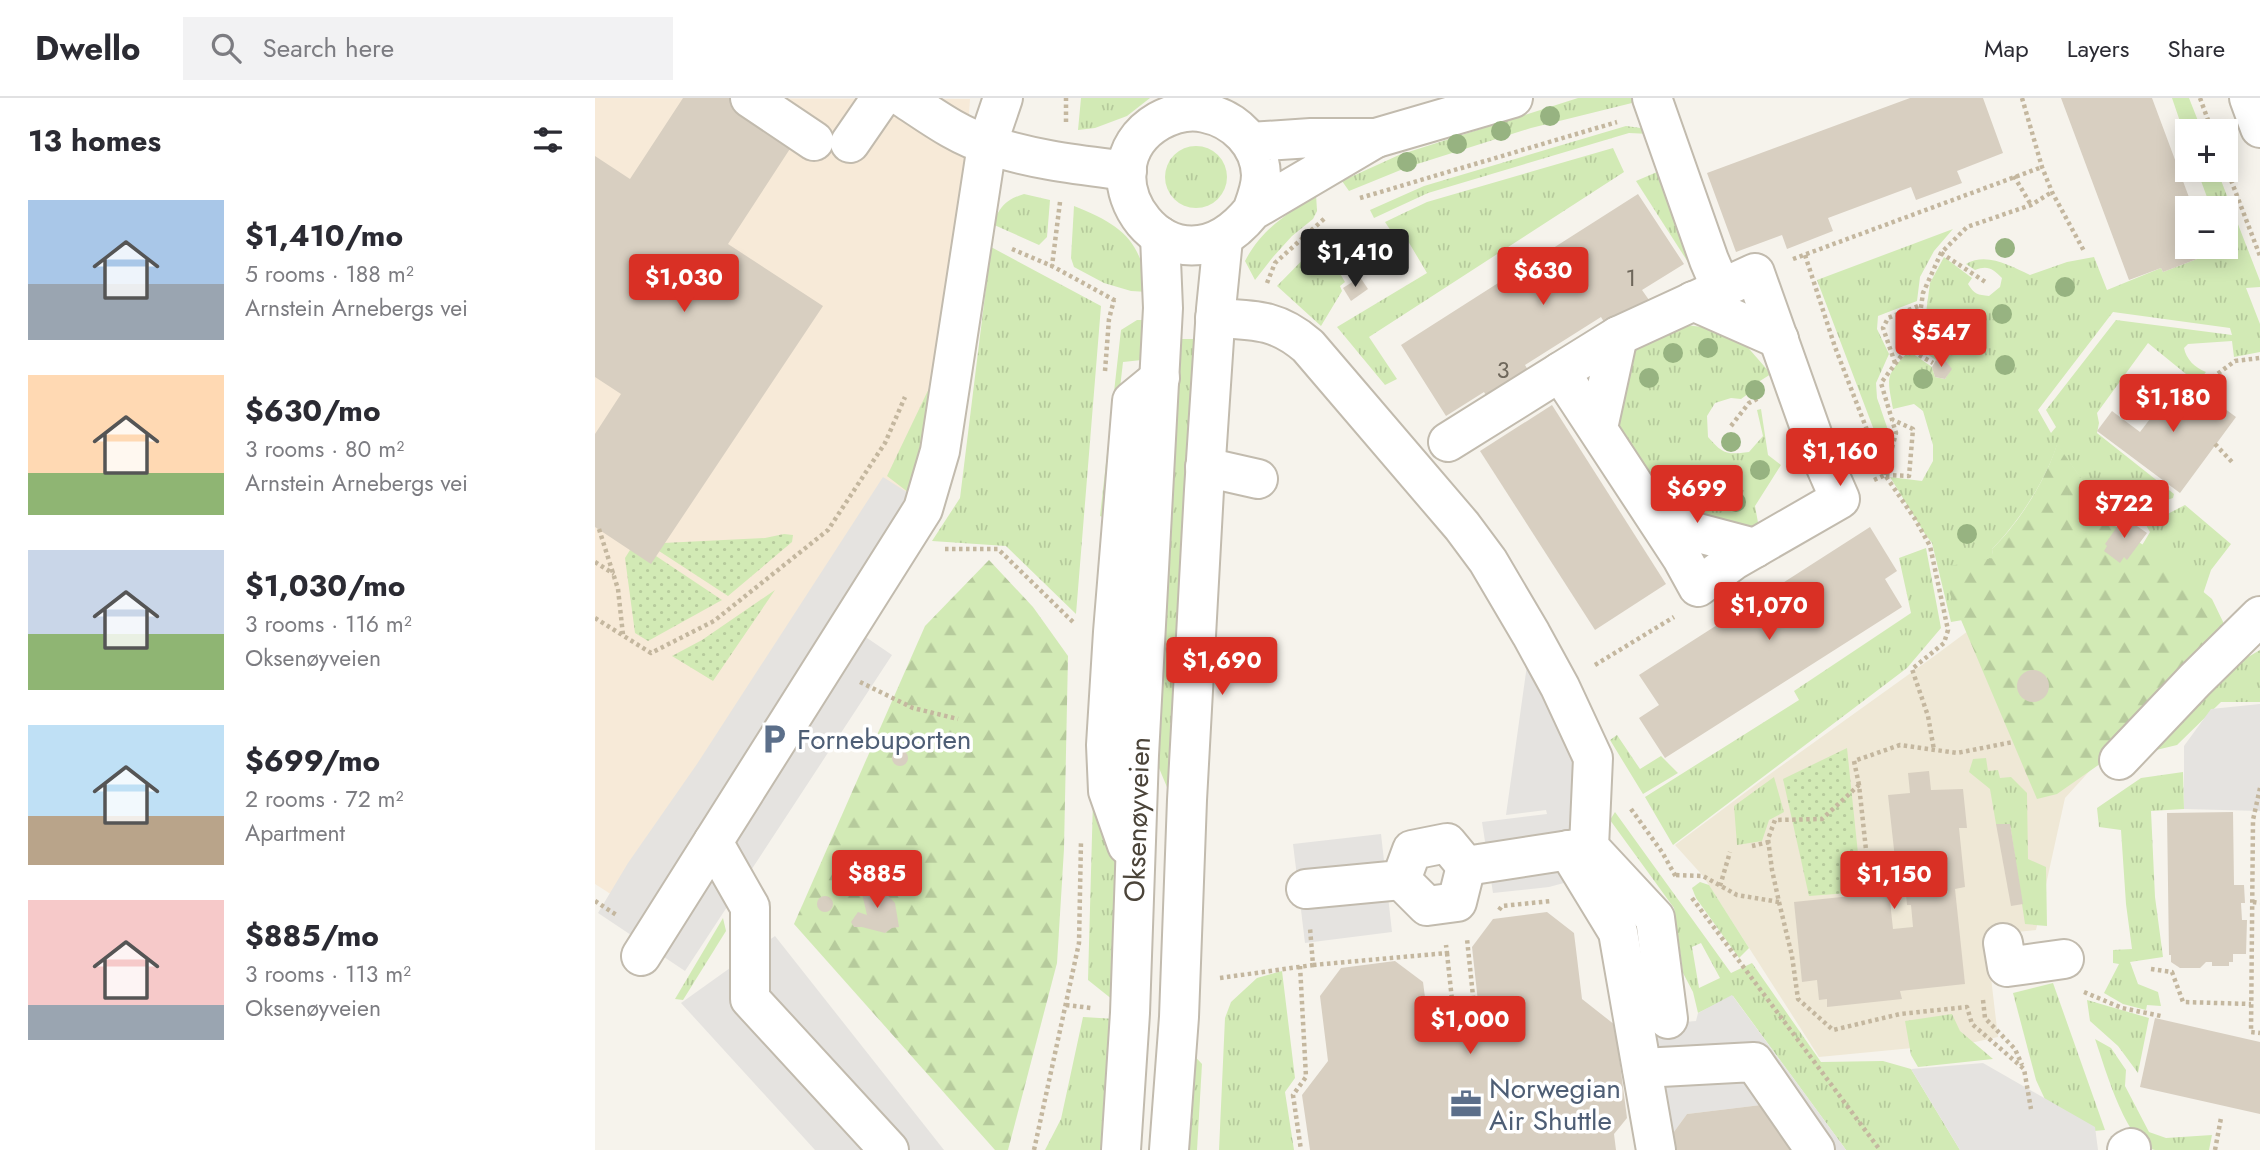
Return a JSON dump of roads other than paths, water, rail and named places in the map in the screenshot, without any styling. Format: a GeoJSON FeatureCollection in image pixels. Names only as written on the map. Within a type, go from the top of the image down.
{"type":"FeatureCollection","features":[{"type":"Feature","properties":{"kind":"street"},"geometry":{"type":"LineString","coordinates":[[750,98],[832,142],[881,98]]}},
{"type":"Feature","properties":{"kind":"street"},"geometry":{"type":"LineString","coordinates":[[904,98],[942,122],[987,145],[1065,163],[1127,171]]}},
{"type":"Feature","properties":{"kind":"street"},"geometry":{"type":"LineString","coordinates":[[641,956],[923,509],[940,451],[987,145],[1003,98]]}},
{"type":"Feature","properties":{"kind":"street"},"geometry":{"type":"LineString","coordinates":[[1252,211],[1376,138],[1513,98]]}},
{"type":"Feature","properties":{"kind":"street"},"geometry":{"type":"LineString","coordinates":[[2249,98],[2260,128]]}},
{"type":"Feature","properties":{"kind":"street"},"geometry":{"type":"LineString","coordinates":[[1560,372],[1660,523],[1698,587],[1734,560],[1840,499],[1817,448],[1779,339],[1723,288],[1709,260],[1654,104]]}},
{"type":"Feature","properties":{"kind":"street"},"geometry":{"type":"LineString","coordinates":[[1236,120],[1258,158],[1261,176],[1252,211],[1239,228],[1223,239],[1207,244],[1191,246],[1160,236],[1145,224],[1134,208],[1127,190],[1127,171],[1140,138],[1172,107],[1183,112],[1199,111],[1311,138],[1376,138]]}},
{"type":"Feature","properties":{"kind":"street","name":"Oksenøyveien"},"geometry":{"type":"LineString","coordinates":[[1121,1150],[1130,1013],[1134,864],[1163,309],[1160,236]]}},
{"type":"Feature","properties":{"kind":"street","name":"Oksenøyveien"},"geometry":{"type":"LineString","coordinates":[[1169,1150],[1179,1017],[1187,800],[1205,467],[1233,319],[1223,239]]}},
{"type":"Feature","properties":{"kind":"street"},"geometry":{"type":"LineString","coordinates":[[1448,442],[1618,336],[1723,288]]}},
{"type":"Feature","properties":{"kind":"street"},"geometry":{"type":"LineString","coordinates":[[1723,288],[1779,339]]}},
{"type":"Feature","properties":{"kind":"street"},"geometry":{"type":"LineString","coordinates":[[1233,319],[1280,326],[1293,332],[1308,346],[1462,526],[1487,561],[1560,687],[1593,758],[1578,848],[1618,932],[1656,1150]]}},
{"type":"Feature","properties":{"kind":"street"},"geometry":{"type":"LineString","coordinates":[[1598,428],[1618,336]]}},
{"type":"Feature","properties":{"kind":"street"},"geometry":{"type":"LineString","coordinates":[[1205,467],[1258,479]]}},
{"type":"Feature","properties":{"kind":"street"},"geometry":{"type":"LineString","coordinates":[[1660,523],[1755,548]]}},
{"type":"Feature","properties":{"kind":"street"},"geometry":{"type":"LineString","coordinates":[[2119,760],[2260,616]]}},
{"type":"Feature","properties":{"kind":"street"},"geometry":{"type":"LineString","coordinates":[[713,842],[750,907],[750,999],[889,1150]]}},
{"type":"Feature","properties":{"kind":"street"},"geometry":{"type":"LineString","coordinates":[[1401,880],[1412,850],[1435,845],[1447,843],[1467,866]]}},
{"type":"Feature","properties":{"kind":"street"},"geometry":{"type":"LineString","coordinates":[[1467,866],[1578,848]]}},
{"type":"Feature","properties":{"kind":"street"},"geometry":{"type":"LineString","coordinates":[[1578,848],[1655,918],[1668,1019]]}},
{"type":"Feature","properties":{"kind":"street"},"geometry":{"type":"LineString","coordinates":[[1401,880],[1427,906],[1457,902],[1467,866]]}},
{"type":"Feature","properties":{"kind":"street"},"geometry":{"type":"LineString","coordinates":[[1306,889],[1401,880]]}},
{"type":"Feature","properties":{"kind":"street"},"geometry":{"type":"LineString","coordinates":[[2003,943],[2007,967],[2072,975]]}},
{"type":"Feature","properties":{"kind":"street"},"geometry":{"type":"LineString","coordinates":[[1642,1068],[1754,1062],[1815,1150]]}},
{"type":"Feature","properties":{"kind":"place","name":"Fornebuporten"},"geometry":{"type":"Point","coordinates":[774,739]}},
{"type":"Feature","properties":{"kind":"place","name":"Norwegian Air Shuttle"},"geometry":{"type":"Point","coordinates":[1466,1104]}}]}
